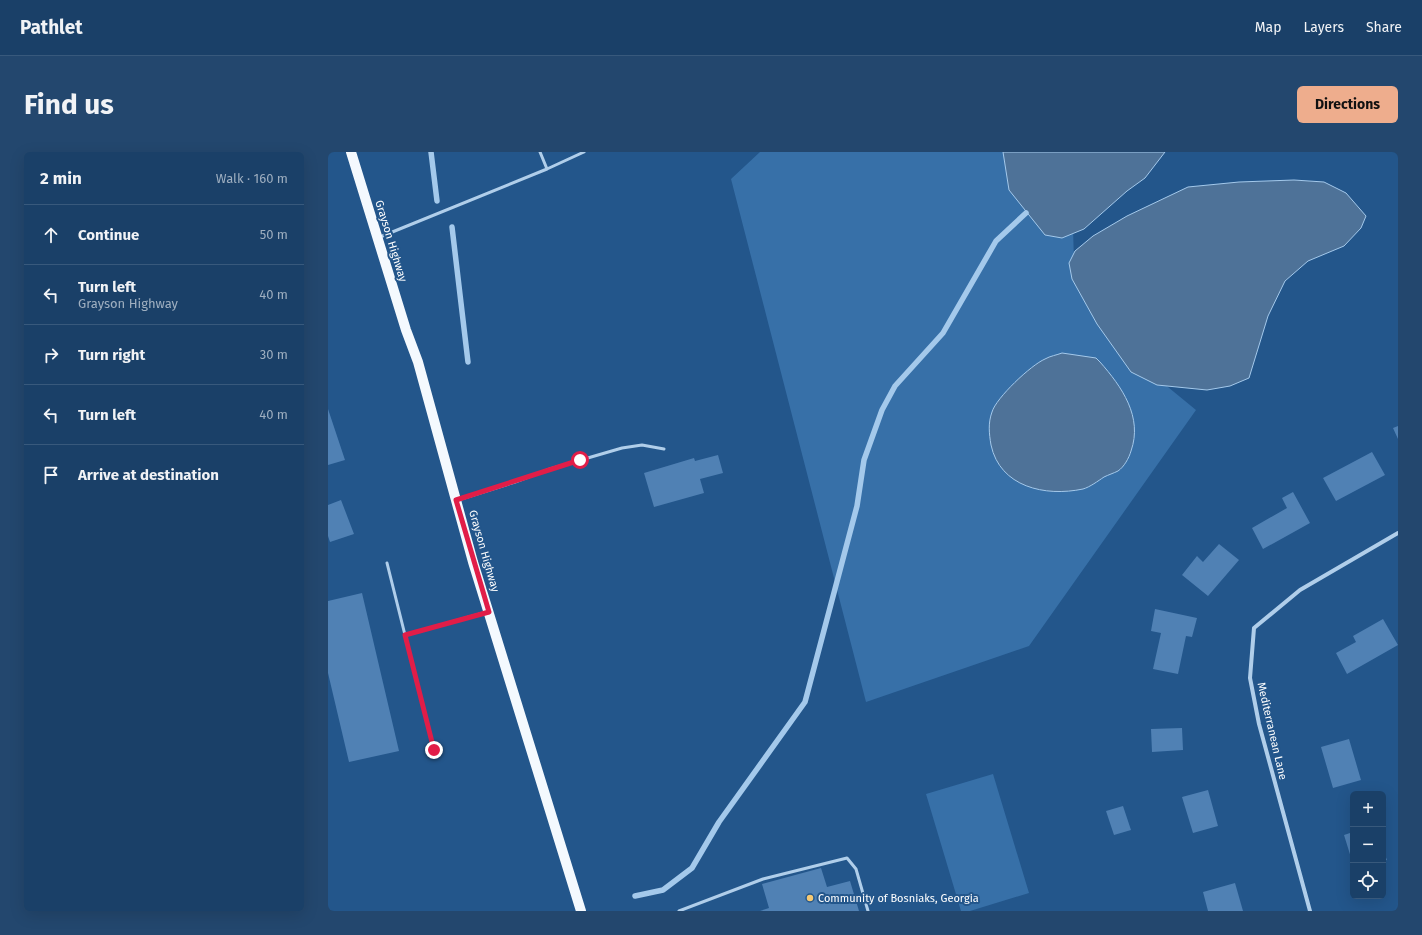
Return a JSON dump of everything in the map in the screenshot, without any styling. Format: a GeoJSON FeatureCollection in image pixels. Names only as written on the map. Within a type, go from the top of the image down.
{"type":"FeatureCollection","features":[{"type":"Feature","properties":{"kind":"main road","name":"Grayson Highway"},"geometry":{"type":"LineString","coordinates":[[352,152],[418,362],[489,612],[581,911]]}},
{"type":"Feature","properties":{"kind":"street","name":"Mediterranean Lane"},"geometry":{"type":"LineString","coordinates":[[1310,911],[1259,724],[1250,678],[1254,628],[1300,590],[1398,533]]}},
{"type":"Feature","properties":{"kind":"lane"},"geometry":{"type":"LineString","coordinates":[[540,152],[547,169]]}},
{"type":"Feature","properties":{"kind":"lane"},"geometry":{"type":"LineString","coordinates":[[378,238],[547,169],[584,152]]}},
{"type":"Feature","properties":{"kind":"lane"},"geometry":{"type":"LineString","coordinates":[[456,500],[515,482],[550,468],[622,448],[642,445],[664,449]]}},
{"type":"Feature","properties":{"kind":"lane"},"geometry":{"type":"LineString","coordinates":[[387,563],[434,750]]}},
{"type":"Feature","properties":{"kind":"lane"},"geometry":{"type":"LineString","coordinates":[[405,635],[489,612]]}},
{"type":"Feature","properties":{"kind":"lane"},"geometry":{"type":"LineString","coordinates":[[679,911],[763,879],[847,858],[856,869],[868,911]]}},
{"type":"Feature","properties":{"kind":"shaded area"},"geometry":{"type":"Polygon","coordinates":[[[760,152],[1020,152],[1073,227],[1074,262],[1113,342],[1196,410],[1029,646],[866,702],[731,179],[760,152]]]}},
{"type":"Feature","properties":{"kind":"shaded area"},"geometry":{"type":"Polygon","coordinates":[[[1003,152],[1165,152],[1145,178],[1127,191],[1084,229],[1062,238],[1045,235],[1009,190],[1003,152]]]}},
{"type":"Feature","properties":{"kind":"shaded area"},"geometry":{"type":"Polygon","coordinates":[[[1294,180],[1324,182],[1346,193],[1366,216],[1361,228],[1344,246],[1308,261],[1285,281],[1268,316],[1249,378],[1230,386],[1207,390],[1157,385],[1131,372],[1097,324],[1072,279],[1069,263],[1075,251],[1093,236],[1127,216],[1188,187],[1239,182],[1294,180]]]}},
{"type":"Feature","properties":{"kind":"shaded area"},"geometry":{"type":"Polygon","coordinates":[[[1062,353],[1096,358],[1100,362],[1123,392],[1128,403],[1132,414],[1134,438],[1128,459],[1118,471],[1083,489],[1069,491],[1040,490],[1026,486],[1004,471],[996,459],[991,445],[989,424],[995,406],[1015,382],[1039,362],[1062,353]]]}},
{"type":"Feature","properties":{"kind":"shaded area"},"geometry":{"type":"Polygon","coordinates":[[[993,774],[1029,893],[970,911],[961,911],[926,794],[993,774]]]}},
{"type":"Feature","properties":{"kind":"building"},"geometry":{"type":"Polygon","coordinates":[[[328,409],[345,460],[328,465],[328,409]]]}},
{"type":"Feature","properties":{"kind":"building"},"geometry":{"type":"Polygon","coordinates":[[[1398,426],[1398,439],[1393,428],[1398,426]]]}},
{"type":"Feature","properties":{"kind":"building"},"geometry":{"type":"Polygon","coordinates":[[[1372,452],[1385,475],[1336,501],[1323,478],[1372,452]]]}},
{"type":"Feature","properties":{"kind":"building"},"geometry":{"type":"Polygon","coordinates":[[[718,455],[723,473],[700,479],[704,493],[654,507],[644,473],[694,458],[695,461],[718,455]]]}},
{"type":"Feature","properties":{"kind":"building"},"geometry":{"type":"Polygon","coordinates":[[[1293,492],[1310,523],[1263,549],[1252,528],[1287,508],[1282,498],[1293,492]]]}},
{"type":"Feature","properties":{"kind":"building"},"geometry":{"type":"Polygon","coordinates":[[[341,500],[354,534],[330,542],[328,536],[328,505],[341,500]]]}},
{"type":"Feature","properties":{"kind":"building"},"geometry":{"type":"Polygon","coordinates":[[[1219,544],[1239,560],[1208,596],[1182,575],[1197,556],[1203,562],[1219,544]]]}},
{"type":"Feature","properties":{"kind":"building"},"geometry":{"type":"Polygon","coordinates":[[[362,593],[399,751],[349,762],[328,673],[328,601],[362,593]]]}},
{"type":"Feature","properties":{"kind":"building"},"geometry":{"type":"Polygon","coordinates":[[[1155,609],[1197,618],[1192,637],[1186,636],[1178,674],[1153,669],[1161,633],[1151,631],[1155,609]]]}},
{"type":"Feature","properties":{"kind":"building"},"geometry":{"type":"Polygon","coordinates":[[[1383,619],[1398,645],[1347,674],[1336,653],[1356,642],[1353,636],[1383,619]]]}},
{"type":"Feature","properties":{"kind":"building"},"geometry":{"type":"Polygon","coordinates":[[[1182,728],[1183,750],[1152,752],[1151,729],[1182,728]]]}},
{"type":"Feature","properties":{"kind":"building"},"geometry":{"type":"Polygon","coordinates":[[[1349,739],[1361,780],[1333,788],[1321,747],[1349,739]]]}},
{"type":"Feature","properties":{"kind":"building"},"geometry":{"type":"Polygon","coordinates":[[[1208,790],[1218,826],[1193,833],[1182,797],[1208,790]]]}},
{"type":"Feature","properties":{"kind":"building"},"geometry":{"type":"Polygon","coordinates":[[[1123,806],[1131,830],[1114,835],[1106,811],[1123,806]]]}},
{"type":"Feature","properties":{"kind":"building"},"geometry":{"type":"Polygon","coordinates":[[[1350,833],[1350,854],[1344,835],[1350,833]]]}},
{"type":"Feature","properties":{"kind":"building","name":"Community of Bosniaks, Georgia"},"geometry":{"type":"Polygon","coordinates":[[[821,868],[827,887],[850,881],[859,911],[760,911],[769,908],[762,884],[821,868]]]}},
{"type":"Feature","properties":{"kind":"building"},"geometry":{"type":"Polygon","coordinates":[[[1235,883],[1243,911],[1208,911],[1203,892],[1235,883]]]}},
{"type":"Feature","properties":{"kind":"waterway"},"geometry":{"type":"LineString","coordinates":[[431,152],[437,201]]}},
{"type":"Feature","properties":{"kind":"waterway"},"geometry":{"type":"LineString","coordinates":[[635,896],[663,890],[692,868],[719,822],[805,702],[857,506],[864,460],[882,410],[895,386],[943,333],[996,241],[1026,213]]}},
{"type":"Feature","properties":{"kind":"waterway"},"geometry":{"type":"LineString","coordinates":[[452,227],[468,362]]}},
{"type":"Feature","properties":{"kind":"place","name":"Community of Bosniaks, Georgia"},"geometry":{"type":"Point","coordinates":[810,898]}},
{"type":"Feature","properties":{"kind":"route"},"geometry":{"type":"LineString","coordinates":[[434,750],[405,635],[489,612],[473,562],[456,500],[515,482],[550,468],[580,460]]}}]}
